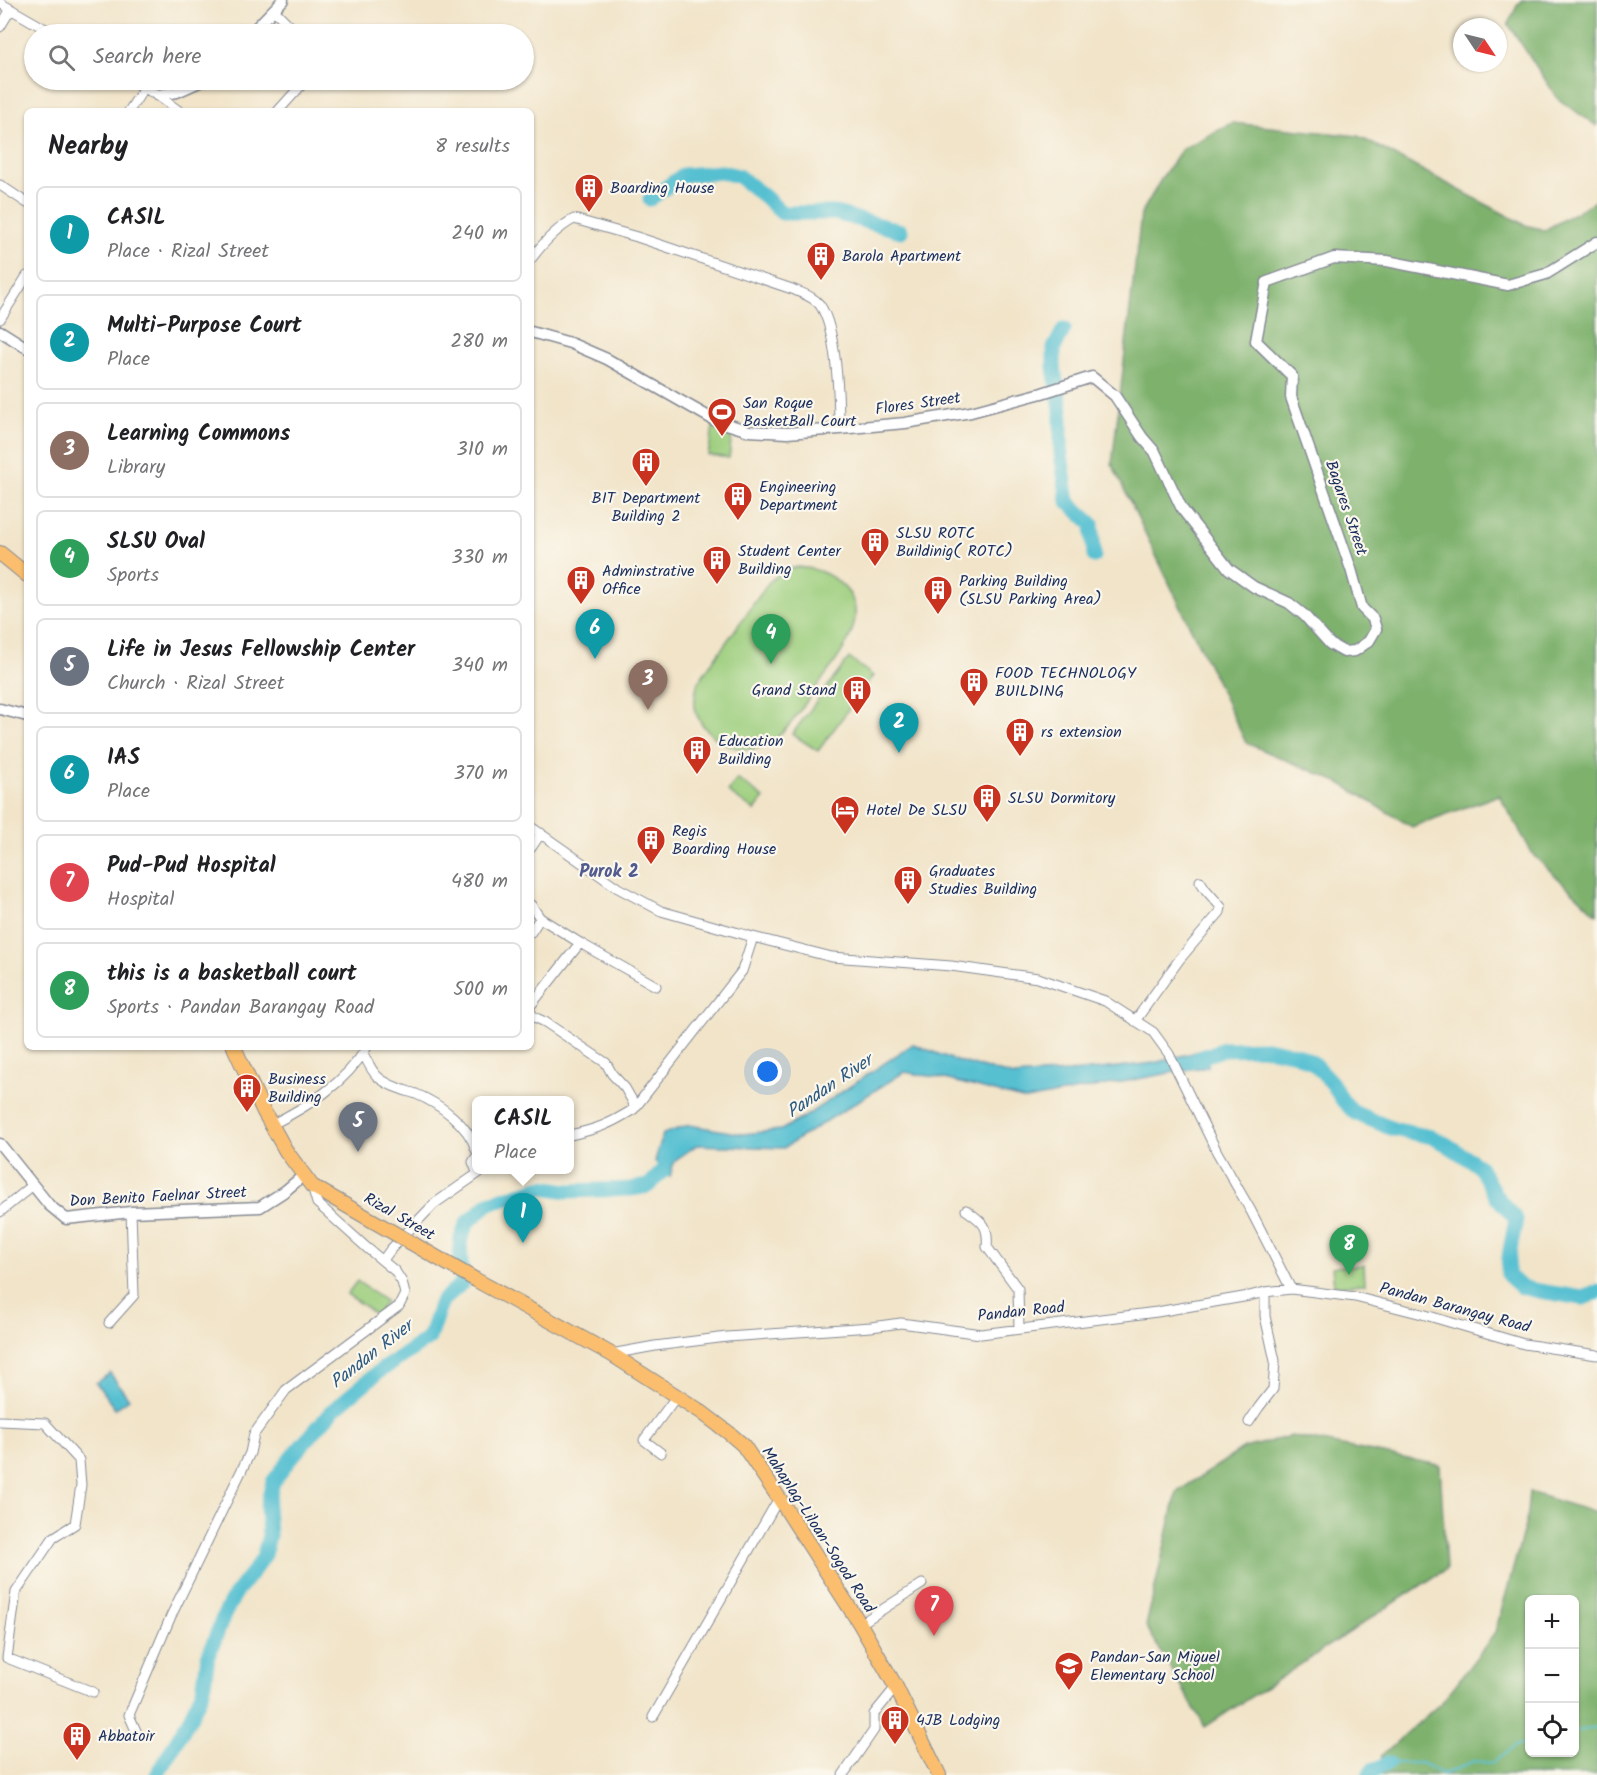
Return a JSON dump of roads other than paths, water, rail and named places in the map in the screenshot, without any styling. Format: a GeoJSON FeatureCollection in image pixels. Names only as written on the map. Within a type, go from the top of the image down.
{"type":"FeatureCollection","features":[{"type":"Feature","properties":{"kind":"main road"},"geometry":{"type":"LineString","coordinates":[[0,553],[24,573]]}},
{"type":"Feature","properties":{"kind":"main road","name":"Rizal Street"},"geometry":{"type":"LineString","coordinates":[[235,1050],[262,1110],[286,1151],[308,1180],[354,1210],[611,1354]]}},
{"type":"Feature","properties":{"kind":"main road","name":"Mahaplag-Liloan-Sogod Road"},"geometry":{"type":"LineString","coordinates":[[611,1354],[700,1411],[742,1445],[860,1624],[896,1687],[939,1775]]}},
{"type":"Feature","properties":{"kind":"street"},"geometry":{"type":"LineString","coordinates":[[260,24],[283,0]]}},
{"type":"Feature","properties":{"kind":"street"},"geometry":{"type":"LineString","coordinates":[[0,3],[37,24]]}},
{"type":"Feature","properties":{"kind":"street"},"geometry":{"type":"LineString","coordinates":[[0,27],[11,9]]}},
{"type":"Feature","properties":{"kind":"street"},"geometry":{"type":"LineString","coordinates":[[274,10],[288,24]]}},
{"type":"Feature","properties":{"kind":"street"},"geometry":{"type":"LineString","coordinates":[[131,108],[143,90]]}},
{"type":"Feature","properties":{"kind":"street"},"geometry":{"type":"LineString","coordinates":[[148,90],[175,108]]}},
{"type":"Feature","properties":{"kind":"street"},"geometry":{"type":"LineString","coordinates":[[157,95],[182,90]]}},
{"type":"Feature","properties":{"kind":"street"},"geometry":{"type":"LineString","coordinates":[[281,108],[297,90]]}},
{"type":"Feature","properties":{"kind":"street"},"geometry":{"type":"LineString","coordinates":[[0,185],[24,201]]}},
{"type":"Feature","properties":{"kind":"street"},"geometry":{"type":"LineString","coordinates":[[534,254],[566,223],[574,219],[637,237],[811,297],[819,303],[831,336],[840,429]]}},
{"type":"Feature","properties":{"kind":"street","name":"Bagares Street"},"geometry":{"type":"LineString","coordinates":[[1042,393],[1092,377],[1114,396],[1155,452],[1182,509],[1229,569],[1254,587],[1289,603],[1304,615],[1330,644],[1344,652],[1356,651],[1369,641],[1376,629],[1373,619],[1362,608],[1351,569],[1291,397],[1292,376],[1256,341],[1267,282],[1334,258],[1387,261],[1508,285],[1546,274],[1597,242]]}},
{"type":"Feature","properties":{"kind":"street"},"geometry":{"type":"LineString","coordinates":[[0,319],[24,281]]}},
{"type":"Feature","properties":{"kind":"street"},"geometry":{"type":"LineString","coordinates":[[0,331],[24,346]]}},
{"type":"Feature","properties":{"kind":"street","name":"Flores Street"},"geometry":{"type":"LineString","coordinates":[[534,333],[570,343],[607,359],[714,420],[749,431],[787,433],[905,423],[971,412],[1042,393]]}},
{"type":"Feature","properties":{"kind":"street"},"geometry":{"type":"LineString","coordinates":[[0,709],[24,715]]}},
{"type":"Feature","properties":{"kind":"street"},"geometry":{"type":"LineString","coordinates":[[534,829],[618,888],[661,911],[832,957],[951,966],[1038,978],[1105,1001],[1153,1032],[1168,1054],[1291,1289]]}},
{"type":"Feature","properties":{"kind":"street"},"geometry":{"type":"LineString","coordinates":[[534,843],[540,833]]}},
{"type":"Feature","properties":{"kind":"street"},"geometry":{"type":"LineString","coordinates":[[1135,1021],[1179,960],[1220,912],[1221,907],[1200,881]]}},
{"type":"Feature","properties":{"kind":"street"},"geometry":{"type":"LineString","coordinates":[[534,909],[540,918],[656,986]]}},
{"type":"Feature","properties":{"kind":"street"},"geometry":{"type":"LineString","coordinates":[[534,927],[540,918]]}},
{"type":"Feature","properties":{"kind":"street"},"geometry":{"type":"LineString","coordinates":[[574,1134],[610,1124],[634,1109],[742,971],[753,937]]}},
{"type":"Feature","properties":{"kind":"street"},"geometry":{"type":"LineString","coordinates":[[534,1001],[580,943]]}},
{"type":"Feature","properties":{"kind":"street"},"geometry":{"type":"LineString","coordinates":[[534,1016],[606,1063],[612,1074],[626,1088],[634,1109]]}},
{"type":"Feature","properties":{"kind":"street"},"geometry":{"type":"LineString","coordinates":[[271,1125],[319,1098],[339,1082],[365,1050],[377,1077],[418,1095],[442,1109],[472,1137]]}},
{"type":"Feature","properties":{"kind":"street","name":"Don Benito Faelnar Street"},"geometry":{"type":"LineString","coordinates":[[0,1144],[49,1205],[66,1219],[131,1212],[260,1207],[308,1180]]}},
{"type":"Feature","properties":{"kind":"street"},"geometry":{"type":"LineString","coordinates":[[383,1260],[434,1204],[476,1174]]}},
{"type":"Feature","properties":{"kind":"street"},"geometry":{"type":"LineString","coordinates":[[136,1733],[129,1715],[171,1616],[250,1453],[254,1434],[286,1390],[399,1306],[405,1294],[402,1282],[395,1270],[317,1203],[308,1180]]}},
{"type":"Feature","properties":{"kind":"street"},"geometry":{"type":"LineString","coordinates":[[0,1212],[33,1185]]}},
{"type":"Feature","properties":{"kind":"street"},"geometry":{"type":"LineString","coordinates":[[966,1210],[982,1222],[988,1234],[987,1247],[1018,1289],[1019,1329]]}},
{"type":"Feature","properties":{"kind":"street"},"geometry":{"type":"LineString","coordinates":[[109,1323],[134,1295],[131,1212]]}},
{"type":"Feature","properties":{"kind":"street","name":"Pandan Road"},"geometry":{"type":"LineString","coordinates":[[611,1354],[727,1337],[901,1323],[981,1334],[1156,1312],[1291,1289]]}},
{"type":"Feature","properties":{"kind":"street","name":"Pandan Barangay Road"},"geometry":{"type":"LineString","coordinates":[[1291,1289],[1355,1297],[1524,1344],[1597,1355]]}},
{"type":"Feature","properties":{"kind":"street"},"geometry":{"type":"LineString","coordinates":[[1249,1422],[1273,1389],[1275,1361],[1265,1316],[1265,1292]]}},
{"type":"Feature","properties":{"kind":"street"},"geometry":{"type":"LineString","coordinates":[[661,1453],[644,1440],[676,1397]]}},
{"type":"Feature","properties":{"kind":"street"},"geometry":{"type":"LineString","coordinates":[[0,1421],[45,1423],[79,1460],[81,1485],[75,1524],[53,1538],[16,1592],[7,1658],[93,1692]]}},
{"type":"Feature","properties":{"kind":"street"},"geometry":{"type":"LineString","coordinates":[[653,1717],[779,1498]]}},
{"type":"Feature","properties":{"kind":"street"},"geometry":{"type":"LineString","coordinates":[[860,1624],[922,1584]]}},
{"type":"Feature","properties":{"kind":"street"},"geometry":{"type":"LineString","coordinates":[[843,1775],[874,1730],[874,1714],[896,1687]]}},
{"type":"Feature","properties":{"kind":"water"},"geometry":{"type":"Polygon","coordinates":[[[913,1044],[954,1060],[1014,1076],[1154,1063],[1207,1049],[1208,1067],[1026,1100],[941,1078],[904,1072],[784,1148],[697,1145],[674,1161],[670,1177],[655,1161],[663,1134],[689,1125],[743,1134],[781,1130],[913,1044]]]}},
{"type":"Feature","properties":{"kind":"water"},"geometry":{"type":"Polygon","coordinates":[[[110,1373],[129,1399],[115,1409],[96,1383],[110,1373]]]}},
{"type":"Feature","properties":{"kind":"waterway"},"geometry":{"type":"LineString","coordinates":[[650,199],[683,175],[722,172],[738,176],[782,213],[835,213],[901,231]]}},
{"type":"Feature","properties":{"kind":"waterway"},"geometry":{"type":"LineString","coordinates":[[1064,329],[1054,348],[1054,368],[1061,410],[1061,454],[1068,502],[1092,524],[1094,556]]}},
{"type":"Feature","properties":{"kind":"waterway","name":"Pandan River"},"geometry":{"type":"LineString","coordinates":[[1189,1062],[1224,1049],[1267,1048],[1296,1054],[1313,1063],[1355,1113],[1393,1129],[1432,1137],[1479,1166],[1496,1196],[1516,1219],[1509,1254],[1508,1275],[1521,1287],[1583,1298],[1597,1292]]}},
{"type":"Feature","properties":{"kind":"waterway","name":"Pandan River"},"geometry":{"type":"LineString","coordinates":[[157,1775],[191,1716],[203,1690],[208,1657],[224,1615],[235,1594],[263,1558],[269,1536],[267,1506],[273,1482],[333,1410],[377,1373],[429,1338],[441,1302],[462,1283],[460,1241],[467,1223],[489,1203],[543,1187],[568,1191],[631,1189],[648,1186],[663,1171],[666,1150]]}},
{"type":"Feature","properties":{"kind":"waterway"},"geometry":{"type":"LineString","coordinates":[[1579,1731],[1597,1727]]}},
{"type":"Feature","properties":{"kind":"waterway"},"geometry":{"type":"LineString","coordinates":[[1388,1763],[1421,1763],[1443,1774],[1474,1761],[1492,1763],[1517,1745],[1525,1743]]}},
{"type":"Feature","properties":{"kind":"waterway"},"geometry":{"type":"LineString","coordinates":[[1369,1775],[1388,1763]]}},
{"type":"Feature","properties":{"kind":"place","name":"Boarding House"},"geometry":{"type":"Point","coordinates":[589,214]}},
{"type":"Feature","properties":{"kind":"place","name":"Barola Apartment"},"geometry":{"type":"Point","coordinates":[821,282]}},
{"type":"Feature","properties":{"kind":"place","name":"San Roque BasketBall Court"},"geometry":{"type":"Point","coordinates":[722,438]}},
{"type":"Feature","properties":{"kind":"place","name":"BIT Department Building 2"},"geometry":{"type":"Point","coordinates":[646,488]}},
{"type":"Feature","properties":{"kind":"place","name":"Engineering Department"},"geometry":{"type":"Point","coordinates":[738,522]}},
{"type":"Feature","properties":{"kind":"place","name":"SLSU ROTC Buildinig( ROTC)"},"geometry":{"type":"Point","coordinates":[875,568]}},
{"type":"Feature","properties":{"kind":"place","name":"Student Center Building"},"geometry":{"type":"Point","coordinates":[717,586]}},
{"type":"Feature","properties":{"kind":"place","name":"Adminstrative Office"},"geometry":{"type":"Point","coordinates":[581,606]}},
{"type":"Feature","properties":{"kind":"place","name":"Parking Building (SLSU Parking Area)"},"geometry":{"type":"Point","coordinates":[938,616]}},
{"type":"Feature","properties":{"kind":"place","name":"IAS"},"geometry":{"type":"Point","coordinates":[595,659]}},
{"type":"Feature","properties":{"kind":"place","name":"SLSU Oval"},"geometry":{"type":"Point","coordinates":[771,664]}},
{"type":"Feature","properties":{"kind":"place","name":"FOOD TECHNOLOGY BUILDING"},"geometry":{"type":"Point","coordinates":[974,708]}},
{"type":"Feature","properties":{"kind":"place","name":"Learning Commons"},"geometry":{"type":"Point","coordinates":[648,710]}},
{"type":"Feature","properties":{"kind":"place","name":"Grand Stand"},"geometry":{"type":"Point","coordinates":[857,716]}},
{"type":"Feature","properties":{"kind":"place","name":"Multi-Purpose Court"},"geometry":{"type":"Point","coordinates":[899,753]}},
{"type":"Feature","properties":{"kind":"place","name":"rs extension"},"geometry":{"type":"Point","coordinates":[1020,758]}},
{"type":"Feature","properties":{"kind":"place","name":"Education Building"},"geometry":{"type":"Point","coordinates":[697,776]}},
{"type":"Feature","properties":{"kind":"place","name":"SLSU Dormitory"},"geometry":{"type":"Point","coordinates":[987,824]}},
{"type":"Feature","properties":{"kind":"place","name":"Hotel De SLSU"},"geometry":{"type":"Point","coordinates":[845,836]}},
{"type":"Feature","properties":{"kind":"place","name":"Regis Boarding House"},"geometry":{"type":"Point","coordinates":[651,866]}},
{"type":"Feature","properties":{"kind":"place","name":"Graduates Studies Building"},"geometry":{"type":"Point","coordinates":[908,906]}},
{"type":"Feature","properties":{"kind":"place","name":"Business Building"},"geometry":{"type":"Point","coordinates":[247,1114]}},
{"type":"Feature","properties":{"kind":"place","name":"Life in Jesus Fellowship Center"},"geometry":{"type":"Point","coordinates":[358,1152]}},
{"type":"Feature","properties":{"kind":"place","name":"CASIL"},"geometry":{"type":"Point","coordinates":[523,1243]}},
{"type":"Feature","properties":{"kind":"place","name":"this is a basketball court"},"geometry":{"type":"Point","coordinates":[1349,1275]}},
{"type":"Feature","properties":{"kind":"place","name":"Pud-Pud Hospital"},"geometry":{"type":"Point","coordinates":[934,1636]}},
{"type":"Feature","properties":{"kind":"place","name":"Pandan-San Miguel Elementary School"},"geometry":{"type":"Point","coordinates":[1069,1692]}},
{"type":"Feature","properties":{"kind":"place","name":"4JB Lodging"},"geometry":{"type":"Point","coordinates":[895,1746]}},
{"type":"Feature","properties":{"kind":"place","name":"Abbatoir"},"geometry":{"type":"Point","coordinates":[77,1762]}},
{"type":"Feature","properties":{"kind":"district","name":"Purok 2"},"geometry":{"type":"Point","coordinates":[609,872]}}]}
